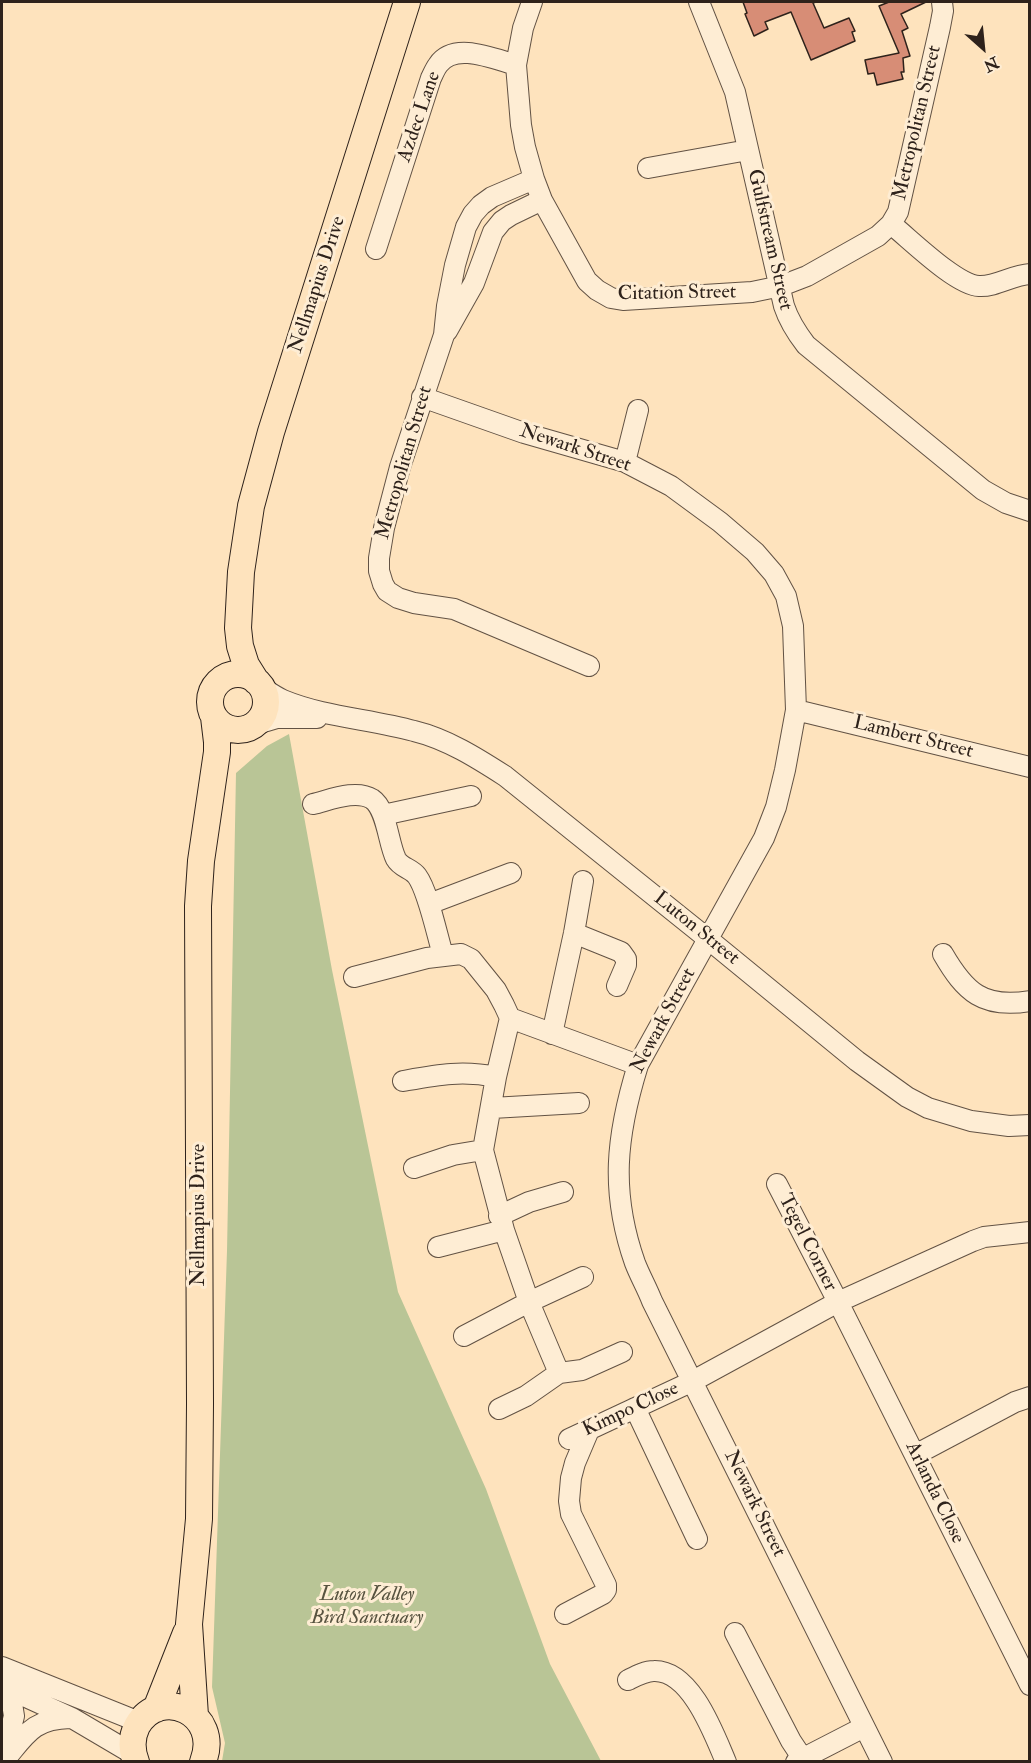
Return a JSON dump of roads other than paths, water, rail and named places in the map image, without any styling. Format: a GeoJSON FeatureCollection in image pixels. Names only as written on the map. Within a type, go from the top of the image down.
{"type":"FeatureCollection","features":[{"type":"Feature","properties":{"kind":"main road","name":"Nellmapius Drive"},"geometry":{"type":"LineString","coordinates":[[220,681],[251,506],[271,432],[407,2]]}},
{"type":"Feature","properties":{"kind":"main road","name":"Nellmapius Drive"},"geometry":{"type":"LineString","coordinates":[[241,572],[238,637],[246,664],[260,684]]}},
{"type":"Feature","properties":{"kind":"main road"},"geometry":{"type":"LineString","coordinates":[[238,674],[248,676],[260,684],[266,697],[263,716],[252,726],[238,730],[229,729],[220,724],[214,717],[210,698],[220,681],[238,674]]}},
{"type":"Feature","properties":{"kind":"main road","name":"Nellmapius Drive"},"geometry":{"type":"LineString","coordinates":[[195,1716],[189,1624],[199,1519],[198,906],[201,861],[217,752],[214,717]]}},
{"type":"Feature","properties":{"kind":"main road","name":"Nellmapius Drive"},"geometry":{"type":"LineString","coordinates":[[208,805],[226,758],[252,726]]}},
{"type":"Feature","properties":{"kind":"main road","name":"Nellmapius Drive"},"geometry":{"type":"LineString","coordinates":[[135,1758],[132,1743],[134,1732],[147,1716],[189,1624]]}},
{"type":"Feature","properties":{"kind":"main road"},"geometry":{"type":"LineString","coordinates":[[147,1716],[166,1706],[187,1710],[195,1716],[203,1726],[207,1737],[207,1749],[203,1761]]}},
{"type":"Feature","properties":{"kind":"street","name":"Citation Street"},"geometry":{"type":"LineString","coordinates":[[532,2],[522,28],[516,64],[521,125],[534,179],[542,200],[587,281],[611,298],[640,300],[752,292],[781,286]]}},
{"type":"Feature","properties":{"kind":"street","name":"Gulfstream Street"},"geometry":{"type":"LineString","coordinates":[[699,2],[735,92],[789,321],[806,345],[983,490],[1006,503],[1029,511]]}},
{"type":"Feature","properties":{"kind":"street","name":"Metropolitan Street"},"geometry":{"type":"LineString","coordinates":[[781,286],[807,276],[878,236],[891,224],[898,212],[940,27],[942,2]]}},
{"type":"Feature","properties":{"kind":"street","name":"Azdec Lane"},"geometry":{"type":"LineString","coordinates":[[376,249],[431,78],[439,63],[449,56],[463,52],[516,64]]}},
{"type":"Feature","properties":{"kind":"street"},"geometry":{"type":"LineString","coordinates":[[648,168],[748,150]]}},
{"type":"Feature","properties":{"kind":"street","name":"Metropolitan Street"},"geometry":{"type":"LineString","coordinates":[[534,179],[492,197],[473,214],[466,227],[455,265],[444,335],[400,467],[384,528],[379,571],[387,591],[398,598],[414,603],[454,609],[589,666]]}},
{"type":"Feature","properties":{"kind":"street","name":"Metropolitan Street"},"geometry":{"type":"LineString","coordinates":[[444,335],[474,283],[494,232],[502,221],[542,200]]}},
{"type":"Feature","properties":{"kind":"street"},"geometry":{"type":"LineString","coordinates":[[891,224],[963,282],[979,286],[991,285],[1021,274],[1029,274]]}},
{"type":"Feature","properties":{"kind":"street","name":"Newark Street"},"geometry":{"type":"LineString","coordinates":[[422,397],[524,432],[625,462],[670,486],[720,522],[755,552],[774,574],[786,596],[793,626],[796,710],[776,807],[764,838],[638,1065],[628,1097],[619,1140],[619,1199],[624,1227],[636,1264],[882,1761]]}},
{"type":"Feature","properties":{"kind":"street"},"geometry":{"type":"LineString","coordinates":[[625,462],[638,410]]}},
{"type":"Feature","properties":{"kind":"street","name":"Luton Street"},"geometry":{"type":"LineString","coordinates":[[260,684],[281,699],[304,707],[416,731],[478,759],[505,776],[857,1061],[907,1097],[928,1108],[971,1121],[1009,1126],[1029,1125]]}},
{"type":"Feature","properties":{"kind":"street","name":"Lambert Street"},"geometry":{"type":"LineString","coordinates":[[796,710],[1029,767]]}},
{"type":"Feature","properties":{"kind":"street","name":"Luton Street"},"geometry":{"type":"LineString","coordinates":[[252,726],[277,718],[302,717],[365,721]]}},
{"type":"Feature","properties":{"kind":"street"},"geometry":{"type":"LineString","coordinates":[[313,804],[358,795],[372,799],[379,807],[395,857],[402,867],[417,876],[429,904],[443,955]]}},
{"type":"Feature","properties":{"kind":"street"},"geometry":{"type":"LineString","coordinates":[[383,815],[471,796]]}},
{"type":"Feature","properties":{"kind":"street"},"geometry":{"type":"LineString","coordinates":[[429,904],[511,873]]}},
{"type":"Feature","properties":{"kind":"street"},"geometry":{"type":"LineString","coordinates":[[552,1034],[584,881]]}},
{"type":"Feature","properties":{"kind":"street"},"geometry":{"type":"LineString","coordinates":[[574,933],[623,954],[627,965],[617,986]]}},
{"type":"Feature","properties":{"kind":"street"},"geometry":{"type":"LineString","coordinates":[[354,977],[443,955],[461,954],[471,959],[496,990],[510,1018],[496,1077],[483,1150],[502,1223],[529,1302],[559,1373]]}},
{"type":"Feature","properties":{"kind":"street"},"geometry":{"type":"LineString","coordinates":[[943,954],[958,979],[981,998],[994,1002],[1029,1002]]}},
{"type":"Feature","properties":{"kind":"street"},"geometry":{"type":"LineString","coordinates":[[510,1018],[638,1065]]}},
{"type":"Feature","properties":{"kind":"street"},"geometry":{"type":"LineString","coordinates":[[403,1081],[475,1072],[496,1077]]}},
{"type":"Feature","properties":{"kind":"street"},"geometry":{"type":"LineString","coordinates":[[492,1108],[579,1103]]}},
{"type":"Feature","properties":{"kind":"street"},"geometry":{"type":"LineString","coordinates":[[414,1168],[453,1155],[483,1150]]}},
{"type":"Feature","properties":{"kind":"street","name":"Tegel Corner"},"geometry":{"type":"LineString","coordinates":[[777,1184],[838,1302]]}},
{"type":"Feature","properties":{"kind":"street"},"geometry":{"type":"LineString","coordinates":[[438,1247],[502,1223],[529,1203],[563,1192]]}},
{"type":"Feature","properties":{"kind":"street"},"geometry":{"type":"LineString","coordinates":[[693,1381],[838,1302],[973,1240],[1029,1232]]}},
{"type":"Feature","properties":{"kind":"street"},"geometry":{"type":"LineString","coordinates":[[464,1336],[583,1277]]}},
{"type":"Feature","properties":{"kind":"street","name":"Arlanda Close"},"geometry":{"type":"LineString","coordinates":[[838,1302],[1029,1685]]}},
{"type":"Feature","properties":{"kind":"street"},"geometry":{"type":"LineString","coordinates":[[499,1409],[526,1396],[559,1373],[582,1370],[621,1352]]}},
{"type":"Feature","properties":{"kind":"street","name":"Kimpo Close"},"geometry":{"type":"LineString","coordinates":[[569,1439],[693,1381]]}},
{"type":"Feature","properties":{"kind":"street"},"geometry":{"type":"LineString","coordinates":[[915,1455],[1015,1402],[1029,1397]]}},
{"type":"Feature","properties":{"kind":"street"},"geometry":{"type":"LineString","coordinates":[[635,1408],[697,1539]]}},
{"type":"Feature","properties":{"kind":"street"},"geometry":{"type":"LineString","coordinates":[[565,1614],[603,1594],[606,1590],[606,1585],[571,1514],[569,1501],[571,1478],[589,1430]]}},
{"type":"Feature","properties":{"kind":"street"},"geometry":{"type":"LineString","coordinates":[[735,1633],[801,1760],[864,1727]]}},
{"type":"Feature","properties":{"kind":"street"},"geometry":{"type":"LineString","coordinates":[[2,1667],[147,1716]]}},
{"type":"Feature","properties":{"kind":"street"},"geometry":{"type":"LineString","coordinates":[[628,1680],[654,1671],[665,1672],[682,1682],[699,1707],[726,1761]]}},
{"type":"Feature","properties":{"kind":"street"},"geometry":{"type":"LineString","coordinates":[[6,1688],[72,1718],[135,1758]]}},
{"type":"Feature","properties":{"kind":"street"},"geometry":{"type":"LineString","coordinates":[[3,1761],[14,1716],[6,1688]]}},
{"type":"Feature","properties":{"kind":"street"},"geometry":{"type":"LineString","coordinates":[[3,1761],[29,1731],[43,1722],[72,1718]]}},
{"type":"Feature","properties":{"kind":"park label","name":"Luton Valley Bird Sanctuary"},"geometry":{"type":"Point","coordinates":[367,1608]}}]}
